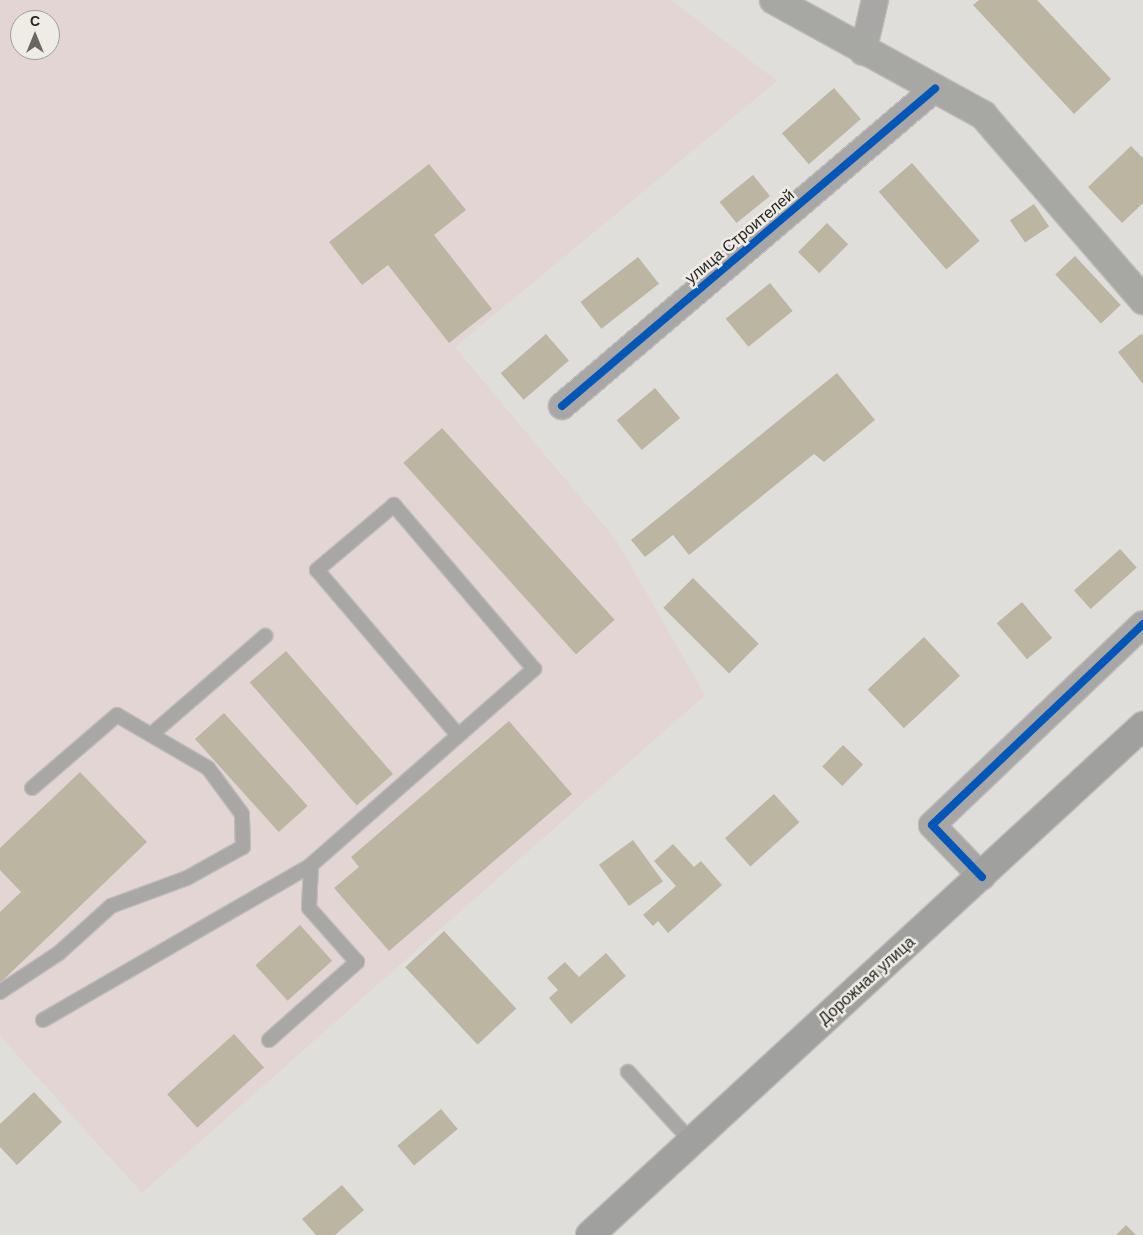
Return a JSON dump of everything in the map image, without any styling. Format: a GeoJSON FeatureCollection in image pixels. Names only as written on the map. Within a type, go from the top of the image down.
{"type":"FeatureCollection","features":[{"type":"Feature","properties":{"kind":"main road","name":"Дорожная улица"},"geometry":{"type":"LineString","coordinates":[[590,1235],[982,877],[1143,726]]}},
{"type":"Feature","properties":{"kind":"street"},"geometry":{"type":"LineString","coordinates":[[774,0],[863,52],[983,115],[1143,300]]}},
{"type":"Feature","properties":{"kind":"street"},"geometry":{"type":"LineString","coordinates":[[863,52],[875,0]]}},
{"type":"Feature","properties":{"kind":"street","name":"улица Строителей"},"geometry":{"type":"LineString","coordinates":[[562,406],[935,89]]}},
{"type":"Feature","properties":{"kind":"street"},"geometry":{"type":"LineString","coordinates":[[982,877],[932,825],[1143,624]]}},
{"type":"Feature","properties":{"kind":"lane"},"geometry":{"type":"LineString","coordinates":[[42,1020],[311,865],[457,734],[534,670],[394,505],[317,570],[457,734]]}},
{"type":"Feature","properties":{"kind":"lane"},"geometry":{"type":"LineString","coordinates":[[152,734],[265,636]]}},
{"type":"Feature","properties":{"kind":"lane"},"geometry":{"type":"LineString","coordinates":[[0,992],[59,953],[111,906],[186,878],[243,847],[242,814],[208,768],[117,715],[32,788]]}},
{"type":"Feature","properties":{"kind":"lane"},"geometry":{"type":"LineString","coordinates":[[269,1040],[357,962],[309,908],[311,865]]}},
{"type":"Feature","properties":{"kind":"lane"},"geometry":{"type":"LineString","coordinates":[[628,1072],[691,1141]]}},
{"type":"Feature","properties":{"kind":"shaded area"},"geometry":{"type":"Polygon","coordinates":[[[0,0],[671,0],[777,81],[455,347],[616,540],[705,695],[142,1193],[0,1036],[0,0]]]}},
{"type":"Feature","properties":{"kind":"building"},"geometry":{"type":"Polygon","coordinates":[[[979,0],[1037,0],[1111,79],[1074,114],[973,5],[979,0]]]}},
{"type":"Feature","properties":{"kind":"building"},"geometry":{"type":"Polygon","coordinates":[[[834,88],[861,119],[809,164],[782,133],[834,88]]]}},
{"type":"Feature","properties":{"kind":"building"},"geometry":{"type":"Polygon","coordinates":[[[1131,146],[1143,158],[1143,203],[1122,223],[1088,187],[1131,146]]]}},
{"type":"Feature","properties":{"kind":"building"},"geometry":{"type":"Polygon","coordinates":[[[912,163],[980,241],[946,270],[879,192],[912,163]]]}},
{"type":"Feature","properties":{"kind":"building"},"geometry":{"type":"Polygon","coordinates":[[[429,164],[466,210],[434,235],[492,309],[449,343],[388,265],[362,285],[329,242],[429,164]]]}},
{"type":"Feature","properties":{"kind":"building"},"geometry":{"type":"Polygon","coordinates":[[[753,175],[770,196],[737,223],[720,202],[753,175]]]}},
{"type":"Feature","properties":{"kind":"building"},"geometry":{"type":"Polygon","coordinates":[[[1034,204],[1049,226],[1025,243],[1010,220],[1034,204]]]}},
{"type":"Feature","properties":{"kind":"building"},"geometry":{"type":"Polygon","coordinates":[[[827,223],[848,244],[819,273],[798,252],[827,223]]]}},
{"type":"Feature","properties":{"kind":"building"},"geometry":{"type":"Polygon","coordinates":[[[1075,256],[1121,305],[1101,323],[1055,274],[1075,256]]]}},
{"type":"Feature","properties":{"kind":"building"},"geometry":{"type":"Polygon","coordinates":[[[638,257],[659,284],[601,329],[580,302],[638,257]]]}},
{"type":"Feature","properties":{"kind":"building"},"geometry":{"type":"Polygon","coordinates":[[[770,283],[793,311],[748,347],[726,319],[770,283]]]}},
{"type":"Feature","properties":{"kind":"building"},"geometry":{"type":"Polygon","coordinates":[[[546,334],[569,360],[524,400],[501,373],[546,334]]]}},
{"type":"Feature","properties":{"kind":"building"},"geometry":{"type":"Polygon","coordinates":[[[1141,334],[1143,336],[1143,384],[1118,352],[1141,334]]]}},
{"type":"Feature","properties":{"kind":"building"},"geometry":{"type":"Polygon","coordinates":[[[837,373],[875,420],[824,462],[814,454],[689,555],[673,535],[645,557],[631,540],[837,373]]]}},
{"type":"Feature","properties":{"kind":"building"},"geometry":{"type":"Polygon","coordinates":[[[655,388],[680,418],[642,450],[617,420],[655,388]]]}},
{"type":"Feature","properties":{"kind":"building"},"geometry":{"type":"Polygon","coordinates":[[[442,428],[615,620],[576,655],[403,463],[442,428]]]}},
{"type":"Feature","properties":{"kind":"building"},"geometry":{"type":"Polygon","coordinates":[[[1120,549],[1137,568],[1091,609],[1074,590],[1120,549]]]}},
{"type":"Feature","properties":{"kind":"building"},"geometry":{"type":"Polygon","coordinates":[[[693,578],[759,644],[729,673],[663,608],[693,578]]]}},
{"type":"Feature","properties":{"kind":"building"},"geometry":{"type":"Polygon","coordinates":[[[1022,602],[1052,638],[1027,659],[997,623],[1022,602]]]}},
{"type":"Feature","properties":{"kind":"building"},"geometry":{"type":"Polygon","coordinates":[[[924,637],[960,676],[904,728],[868,690],[924,637]]]}},
{"type":"Feature","properties":{"kind":"building"},"geometry":{"type":"Polygon","coordinates":[[[286,651],[393,774],[357,806],[250,682],[286,651]]]}},
{"type":"Feature","properties":{"kind":"building"},"geometry":{"type":"Polygon","coordinates":[[[224,713],[308,806],[279,832],[195,739],[224,713]]]}},
{"type":"Feature","properties":{"kind":"building"},"geometry":{"type":"Polygon","coordinates":[[[509,721],[572,794],[389,951],[334,888],[359,867],[351,857],[509,721]]]}},
{"type":"Feature","properties":{"kind":"building"},"geometry":{"type":"Polygon","coordinates":[[[843,745],[863,764],[842,786],[822,767],[843,745]]]}},
{"type":"Feature","properties":{"kind":"building"},"geometry":{"type":"Polygon","coordinates":[[[80,772],[147,842],[0,983],[0,912],[21,892],[0,870],[0,848],[80,772]]]}},
{"type":"Feature","properties":{"kind":"building"},"geometry":{"type":"Polygon","coordinates":[[[774,794],[799,822],[750,866],[725,838],[774,794]]]}},
{"type":"Feature","properties":{"kind":"building"},"geometry":{"type":"Polygon","coordinates":[[[633,840],[663,881],[629,906],[599,865],[633,840]]]}},
{"type":"Feature","properties":{"kind":"building"},"geometry":{"type":"Polygon","coordinates":[[[673,844],[694,867],[701,861],[722,885],[668,933],[658,921],[653,926],[643,915],[676,886],[654,861],[673,844]]]}},
{"type":"Feature","properties":{"kind":"building"},"geometry":{"type":"Polygon","coordinates":[[[300,925],[332,961],[288,1001],[255,965],[300,925]]]}},
{"type":"Feature","properties":{"kind":"building"},"geometry":{"type":"Polygon","coordinates":[[[444,931],[516,1009],[478,1045],[405,967],[444,931]]]}},
{"type":"Feature","properties":{"kind":"building"},"geometry":{"type":"Polygon","coordinates":[[[606,953],[626,976],[571,1024],[549,998],[558,990],[547,978],[565,962],[579,977],[606,953]]]}},
{"type":"Feature","properties":{"kind":"building"},"geometry":{"type":"Polygon","coordinates":[[[234,1034],[264,1067],[197,1128],[167,1094],[234,1034]]]}},
{"type":"Feature","properties":{"kind":"building"},"geometry":{"type":"Polygon","coordinates":[[[34,1092],[62,1122],[17,1165],[0,1147],[0,1124],[34,1092]]]}},
{"type":"Feature","properties":{"kind":"building"},"geometry":{"type":"Polygon","coordinates":[[[441,1109],[458,1129],[414,1166],[397,1146],[441,1109]]]}},
{"type":"Feature","properties":{"kind":"building"},"geometry":{"type":"Polygon","coordinates":[[[342,1185],[364,1210],[335,1235],[316,1235],[302,1219],[342,1185]]]}},
{"type":"Feature","properties":{"kind":"building"},"geometry":{"type":"Polygon","coordinates":[[[1126,1225],[1136,1235],[1116,1235],[1126,1225]]]}},
{"type":"Feature","properties":{"kind":"cycle path"},"geometry":{"type":"LineString","coordinates":[[562,406],[935,89]]}},
{"type":"Feature","properties":{"kind":"cycle path"},"geometry":{"type":"LineString","coordinates":[[982,877],[932,825],[1143,624]]}}]}
